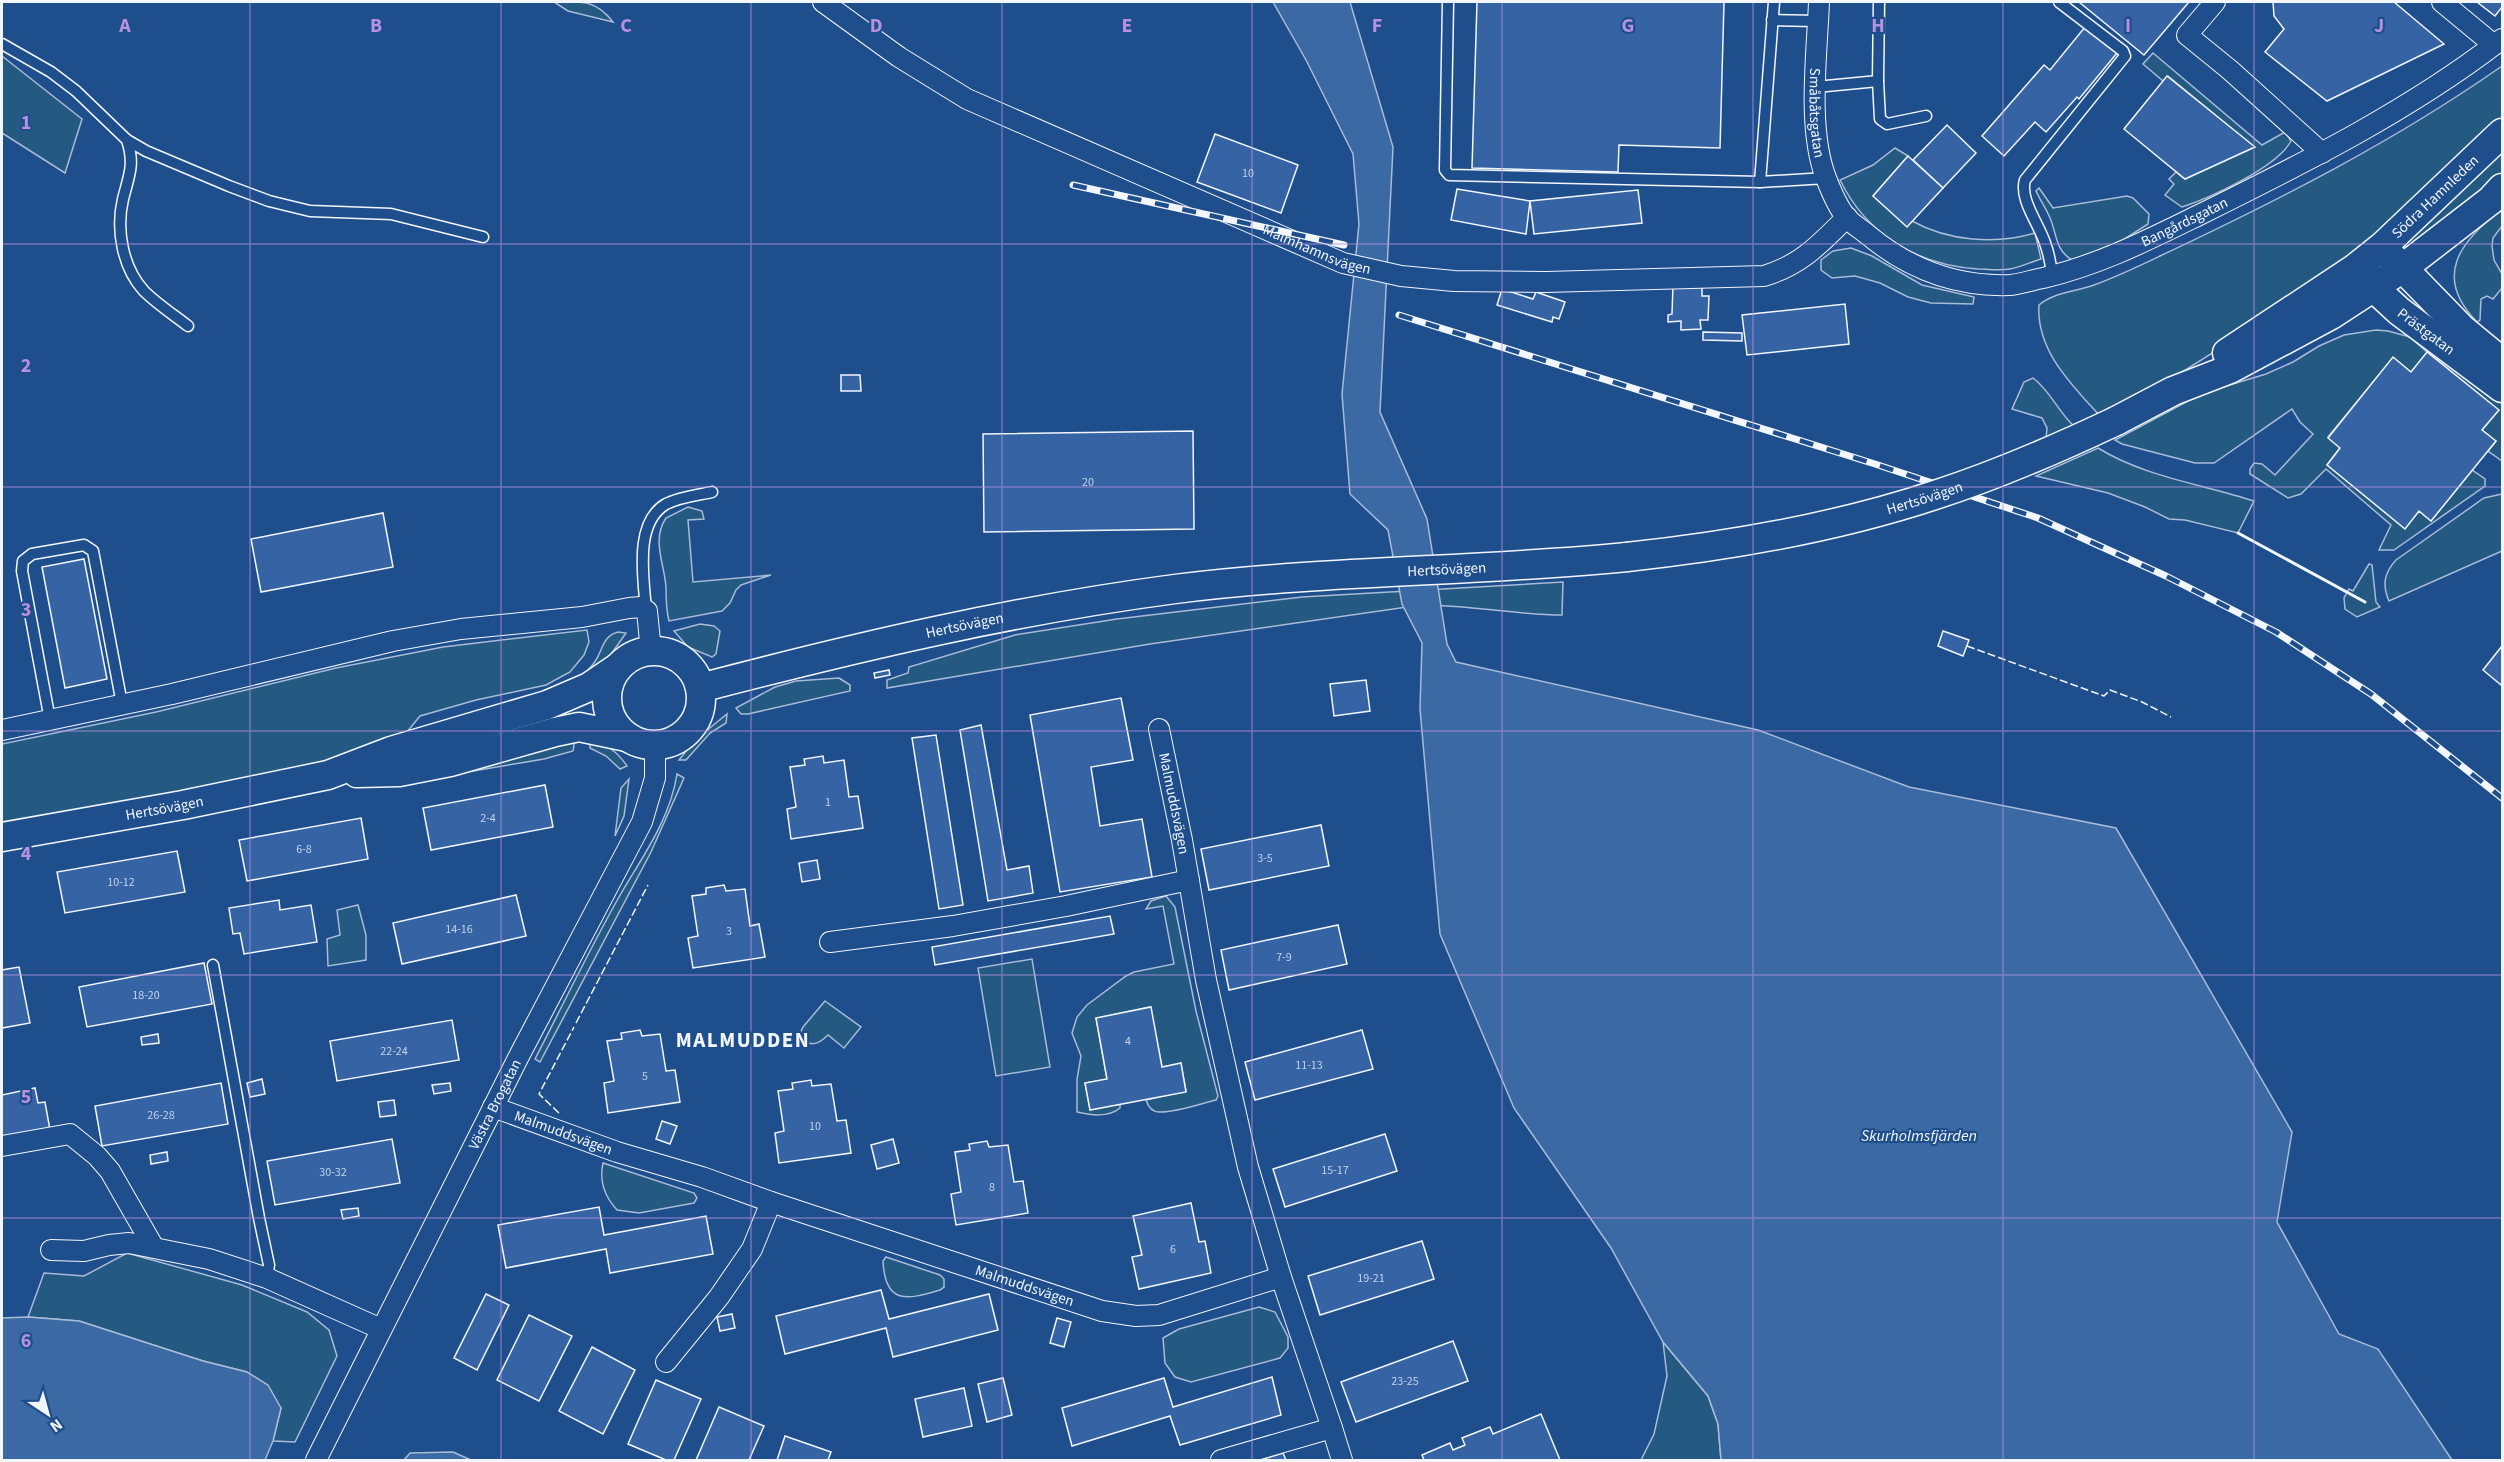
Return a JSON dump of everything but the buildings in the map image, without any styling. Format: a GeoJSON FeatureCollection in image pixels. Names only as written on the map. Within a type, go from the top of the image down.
{"type":"FeatureCollection","features":[{"type":"Feature","properties":{"kind":"main road","name":"Södra Hamnleden"},"geometry":{"type":"LineString","coordinates":[[2378,268],[2502,133]]}},
{"type":"Feature","properties":{"kind":"main road","name":"Södra Hamnleden"},"geometry":{"type":"LineString","coordinates":[[2378,268],[2491,200],[2502,188]]}},
{"type":"Feature","properties":{"kind":"main road","name":"Prästgatan"},"geometry":{"type":"LineString","coordinates":[[2378,268],[2462,328],[2502,362]]}},
{"type":"Feature","properties":{"kind":"main road","name":"Prästgatan"},"geometry":{"type":"LineString","coordinates":[[2378,268],[2399,311],[2502,388]]}},
{"type":"Feature","properties":{"kind":"main road","name":"Hertsövägen"},"geometry":{"type":"LineString","coordinates":[[700,688],[865,645],[1072,604],[1225,584],[1627,557],[1772,537],[1886,510],[1992,475],[2116,421],[2173,391],[2255,334],[2378,268]]}},
{"type":"Feature","properties":{"kind":"main road"},"geometry":{"type":"LineString","coordinates":[[651,651],[664,652],[682,661],[695,676],[700,688],[701,700],[694,723],[677,739],[655,745],[645,745],[627,737],[617,728],[607,705],[611,679],[617,668],[633,656],[651,651]]}},
{"type":"Feature","properties":{"kind":"main road","name":"Hertsövägen"},"geometry":{"type":"LineString","coordinates":[[2,837],[183,805],[328,775],[392,751],[547,705],[589,687],[617,668]]}},
{"type":"Feature","properties":{"kind":"main road","name":"Hertsövägen"},"geometry":{"type":"LineString","coordinates":[[328,775],[399,772],[450,762],[579,727],[627,737]]}},
{"type":"Feature","properties":{"kind":"street","name":"Malmhamnsvägen"},"geometry":{"type":"LineString","coordinates":[[823,2],[899,57],[967,99],[1343,263],[1401,276],[1454,281],[1546,282],[1764,276],[1783,271],[1799,262],[1847,217]]}},
{"type":"Feature","properties":{"kind":"street"},"geometry":{"type":"LineString","coordinates":[[2215,2],[2187,35],[2230,70],[2322,153]]}},
{"type":"Feature","properties":{"kind":"street"},"geometry":{"type":"LineString","coordinates":[[2442,2],[2498,42]]}},
{"type":"Feature","properties":{"kind":"street","name":"Småbåtsgatan"},"geometry":{"type":"LineString","coordinates":[[1819,11],[1817,134],[1826,178],[1847,217]]}},
{"type":"Feature","properties":{"kind":"street","name":"Bangårdsgatan"},"geometry":{"type":"LineString","coordinates":[[1847,217],[1882,246],[1907,262],[1928,273],[1950,280],[2012,285],[2077,270],[2105,260],[2322,153],[2463,69],[2498,42]]}},
{"type":"Feature","properties":{"kind":"street"},"geometry":{"type":"LineString","coordinates":[[2,730],[416,637],[461,629],[582,617],[629,608],[641,607],[646,611],[651,651]]}},
{"type":"Feature","properties":{"kind":"street","name":"Malmuddsvägen"},"geometry":{"type":"LineString","coordinates":[[1159,729],[1206,980],[1248,1167],[1281,1277],[1342,1461]]}},
{"type":"Feature","properties":{"kind":"street","name":"Västra Brogatan"},"geometry":{"type":"LineString","coordinates":[[316,1461],[493,1107],[642,822],[655,778],[655,745]]}},
{"type":"Feature","properties":{"kind":"street"},"geometry":{"type":"LineString","coordinates":[[830,942],[952,926],[1066,906],[1189,880]]}},
{"type":"Feature","properties":{"kind":"street","name":"Malmuddsvägen"},"geometry":{"type":"LineString","coordinates":[[493,1107],[515,1117],[617,1152],[702,1177],[1102,1311],[1136,1316],[1168,1312],[1281,1277]]}},
{"type":"Feature","properties":{"kind":"street"},"geometry":{"type":"LineString","coordinates":[[2,1146],[70,1134],[97,1156],[110,1171],[153,1246]]}},
{"type":"Feature","properties":{"kind":"street"},"geometry":{"type":"LineString","coordinates":[[666,1362],[719,1298],[752,1249],[771,1202]]}},
{"type":"Feature","properties":{"kind":"street"},"geometry":{"type":"LineString","coordinates":[[51,1250],[84,1251],[129,1243],[209,1259],[267,1278],[381,1329]]}},
{"type":"Feature","properties":{"kind":"street"},"geometry":{"type":"LineString","coordinates":[[1221,1461],[1332,1428]]}},
{"type":"Feature","properties":{"kind":"lane"},"geometry":{"type":"LineString","coordinates":[[1448,2],[1444,170],[1449,175],[1760,182],[1826,178]]}},
{"type":"Feature","properties":{"kind":"lane"},"geometry":{"type":"LineString","coordinates":[[1760,182],[1774,2]]}},
{"type":"Feature","properties":{"kind":"lane"},"geometry":{"type":"LineString","coordinates":[[1880,2],[1878,81],[1880,119],[1887,124],[1926,116]]}},
{"type":"Feature","properties":{"kind":"lane"},"geometry":{"type":"LineString","coordinates":[[2052,276],[2045,241],[2026,200],[2023,187],[2025,180],[2125,56],[2123,51],[2059,2]]}},
{"type":"Feature","properties":{"kind":"lane"},"geometry":{"type":"LineString","coordinates":[[1772,20],[1819,11]]}},
{"type":"Feature","properties":{"kind":"lane"},"geometry":{"type":"LineString","coordinates":[[2,44],[51,72],[76,91],[127,140],[167,160],[269,201],[310,211],[391,214],[483,237]]}},
{"type":"Feature","properties":{"kind":"lane"},"geometry":{"type":"LineString","coordinates":[[1816,87],[1878,81]]}},
{"type":"Feature","properties":{"kind":"lane"},"geometry":{"type":"LineString","coordinates":[[127,140],[132,162],[119,221],[122,244],[133,274],[143,290],[188,326]]}},
{"type":"Feature","properties":{"kind":"lane"},"geometry":{"type":"LineString","coordinates":[[646,611],[642,555],[649,521],[665,505],[712,492]]}},
{"type":"Feature","properties":{"kind":"lane"},"geometry":{"type":"LineString","coordinates":[[50,720],[22,571],[23,561],[32,554],[84,545],[93,551],[122,704]]}},
{"type":"Feature","properties":{"kind":"lane"},"geometry":{"type":"LineString","coordinates":[[213,965],[269,1265],[267,1278]]}},
{"type":"Feature","properties":{"kind":"shaded area"},"geometry":{"type":"Polygon","coordinates":[[[554,2],[588,3],[601,9],[613,22],[568,11],[554,2]]]}},
{"type":"Feature","properties":{"kind":"shaded area"},"geometry":{"type":"Polygon","coordinates":[[[2153,53],[2262,145],[2285,132],[2291,141],[2272,161],[2258,171],[2209,197],[2182,207],[2165,195],[2174,184],[2169,179],[2176,172],[2185,179],[2254,147],[2168,76],[2163,81],[2143,64],[2153,53]]]}},
{"type":"Feature","properties":{"kind":"shaded area"},"geometry":{"type":"Polygon","coordinates":[[[2,56],[82,119],[65,173],[2,133],[2,56]]]}},
{"type":"Feature","properties":{"kind":"shaded area"},"geometry":{"type":"Polygon","coordinates":[[[2502,66],[2502,119],[2382,234],[2230,342],[2160,386],[2099,415],[2057,365],[2043,337],[2039,305],[2058,295],[2094,285],[2127,271],[2292,191],[2420,119],[2502,66]]]}},
{"type":"Feature","properties":{"kind":"shaded area"},"geometry":{"type":"Polygon","coordinates":[[[1895,148],[1908,156],[1873,196],[1907,226],[1912,221],[1956,237],[1988,240],[2035,233],[2041,259],[2006,270],[1978,269],[1934,261],[1896,244],[1864,217],[1840,180],[1873,165],[1895,148]]]}},
{"type":"Feature","properties":{"kind":"shaded area"},"geometry":{"type":"Polygon","coordinates":[[[2502,149],[2502,173],[2398,254],[2403,247],[2502,149]]]}},
{"type":"Feature","properties":{"kind":"shaded area"},"geometry":{"type":"Polygon","coordinates":[[[2039,188],[2053,208],[2127,196],[2133,198],[2149,214],[2148,224],[2109,249],[2072,260],[2059,247],[2050,218],[2036,191],[2039,188]]]}},
{"type":"Feature","properties":{"kind":"shaded area"},"geometry":{"type":"Polygon","coordinates":[[[2502,209],[2502,226],[2493,238],[2492,246],[2494,260],[2502,274],[2502,288],[2493,299],[2487,296],[2481,299],[2480,320],[2477,322],[2464,306],[2456,290],[2454,275],[2457,261],[2474,234],[2502,209]]]}},
{"type":"Feature","properties":{"kind":"shaded area"},"geometry":{"type":"Polygon","coordinates":[[[1851,248],[1872,256],[1922,285],[1974,297],[1973,304],[1931,303],[1908,297],[1880,283],[1855,276],[1832,278],[1821,270],[1821,260],[1833,251],[1851,248]]]}},
{"type":"Feature","properties":{"kind":"shaded area"},"geometry":{"type":"Polygon","coordinates":[[[2376,330],[2410,337],[2428,352],[2411,372],[2393,358],[2328,437],[2340,448],[2327,465],[2405,528],[2419,511],[2431,521],[2472,470],[2485,479],[2485,486],[2394,550],[2379,550],[2391,525],[2326,469],[2301,494],[2288,498],[2250,474],[2254,463],[2262,464],[2275,475],[2313,434],[2300,422],[2292,409],[2214,463],[2195,463],[2122,444],[2115,440],[2203,393],[2266,374],[2344,335],[2376,330]]]}},
{"type":"Feature","properties":{"kind":"shaded area"},"geometry":{"type":"Polygon","coordinates":[[[2429,353],[2457,363],[2502,400],[2502,461],[2488,451],[2496,441],[2482,430],[2498,410],[2429,353]]]}},
{"type":"Feature","properties":{"kind":"shaded area"},"geometry":{"type":"Polygon","coordinates":[[[2033,378],[2074,426],[2046,439],[2047,428],[2042,418],[2012,409],[2024,382],[2033,378]]]}},
{"type":"Feature","properties":{"kind":"shaded area"},"geometry":{"type":"Polygon","coordinates":[[[2098,448],[2154,473],[2254,501],[2238,533],[2185,520],[2169,519],[2108,493],[2036,476],[2098,448]]]}},
{"type":"Feature","properties":{"kind":"shaded area"},"geometry":{"type":"Polygon","coordinates":[[[2502,494],[2502,551],[2389,601],[2385,590],[2385,579],[2396,560],[2484,498],[2502,494]]]}},
{"type":"Feature","properties":{"kind":"shaded area"},"geometry":{"type":"Polygon","coordinates":[[[688,507],[702,511],[704,519],[688,520],[693,582],[771,575],[741,585],[722,611],[669,621],[659,544],[660,535],[666,518],[688,507]]]}},
{"type":"Feature","properties":{"kind":"shaded area"},"geometry":{"type":"Polygon","coordinates":[[[2369,564],[2372,565],[2376,602],[2380,607],[2357,617],[2345,609],[2344,598],[2349,589],[2353,591],[2369,564]]]}},
{"type":"Feature","properties":{"kind":"shaded area"},"geometry":{"type":"Polygon","coordinates":[[[1563,582],[1562,615],[1451,606],[1414,606],[1150,644],[887,688],[887,680],[908,673],[909,667],[1015,635],[1117,619],[1302,597],[1563,582]]]}},
{"type":"Feature","properties":{"kind":"shaded area"},"geometry":{"type":"Polygon","coordinates":[[[700,624],[714,626],[720,631],[716,654],[712,657],[688,647],[674,631],[700,624]]]}},
{"type":"Feature","properties":{"kind":"shaded area"},"geometry":{"type":"Polygon","coordinates":[[[587,630],[589,642],[584,655],[570,672],[546,685],[476,700],[420,716],[407,732],[369,751],[179,794],[2,827],[2,744],[156,712],[336,668],[443,647],[587,630]]]}},
{"type":"Feature","properties":{"kind":"shaded area"},"geometry":{"type":"Polygon","coordinates":[[[618,632],[626,633],[607,660],[584,675],[597,658],[606,640],[618,632]]]}},
{"type":"Feature","properties":{"kind":"shaded area"},"geometry":{"type":"Polygon","coordinates":[[[839,678],[850,685],[850,691],[748,714],[741,714],[736,708],[775,687],[796,681],[839,678]]]}},
{"type":"Feature","properties":{"kind":"shaded area"},"geometry":{"type":"Polygon","coordinates":[[[727,714],[726,723],[710,733],[686,760],[679,760],[695,740],[727,714]]]}},
{"type":"Feature","properties":{"kind":"shaded area"},"geometry":{"type":"Polygon","coordinates":[[[575,739],[573,751],[544,759],[438,777],[575,739]]]}},
{"type":"Feature","properties":{"kind":"shaded area"},"geometry":{"type":"Polygon","coordinates":[[[590,740],[611,749],[627,766],[620,769],[606,756],[590,748],[590,740]]]}},
{"type":"Feature","properties":{"kind":"shaded area"},"geometry":{"type":"Polygon","coordinates":[[[677,774],[684,778],[651,852],[540,1062],[535,1059],[576,978],[662,823],[677,774]]]}},
{"type":"Feature","properties":{"kind":"shaded area"},"geometry":{"type":"Polygon","coordinates":[[[629,779],[624,816],[615,836],[621,788],[629,779]]]}},
{"type":"Feature","properties":{"kind":"shaded area"},"geometry":{"type":"Polygon","coordinates":[[[1166,896],[1175,907],[1196,1011],[1218,1096],[1216,1100],[1172,1111],[1156,1112],[1150,1108],[1146,1100],[1186,1091],[1181,1064],[1162,1067],[1150,1007],[1096,1018],[1107,1079],[1085,1083],[1090,1109],[1120,1104],[1120,1108],[1105,1114],[1077,1112],[1077,1079],[1081,1056],[1072,1033],[1077,1017],[1087,1005],[1126,976],[1134,972],[1174,964],[1163,906],[1146,909],[1151,901],[1166,896]]]}},
{"type":"Feature","properties":{"kind":"shaded area"},"geometry":{"type":"Polygon","coordinates":[[[358,905],[366,935],[366,960],[328,966],[327,939],[340,935],[337,910],[358,905]]]}},
{"type":"Feature","properties":{"kind":"shaded area"},"geometry":{"type":"Polygon","coordinates":[[[1032,959],[1050,1067],[996,1076],[978,968],[1032,959]]]}},
{"type":"Feature","properties":{"kind":"shaded area"},"geometry":{"type":"Polygon","coordinates":[[[825,1001],[861,1027],[844,1048],[828,1035],[814,1044],[798,1038],[803,1027],[825,1001]]]}},
{"type":"Feature","properties":{"kind":"shaded area"},"geometry":{"type":"Polygon","coordinates":[[[603,1163],[694,1193],[697,1198],[694,1203],[639,1213],[617,1210],[609,1200],[604,1188],[603,1163]]]}},
{"type":"Feature","properties":{"kind":"shaded area"},"geometry":{"type":"Polygon","coordinates":[[[127,1253],[242,1285],[307,1312],[329,1330],[337,1356],[295,1442],[273,1441],[281,1408],[247,1372],[203,1361],[79,1321],[28,1317],[44,1273],[84,1276],[127,1253]]]}},
{"type":"Feature","properties":{"kind":"shaded area"},"geometry":{"type":"Polygon","coordinates":[[[886,1257],[940,1275],[944,1279],[944,1287],[917,1296],[900,1296],[888,1286],[883,1261],[886,1257]]]}},
{"type":"Feature","properties":{"kind":"shaded area"},"geometry":{"type":"Polygon","coordinates":[[[1259,1307],[1275,1312],[1288,1337],[1288,1348],[1280,1358],[1191,1382],[1175,1377],[1165,1363],[1163,1338],[1179,1329],[1259,1307]]]}},
{"type":"Feature","properties":{"kind":"shaded area"},"geometry":{"type":"Polygon","coordinates":[[[1663,1342],[1708,1396],[1718,1424],[1721,1460],[1641,1460],[1654,1434],[1667,1376],[1663,1342]]]}},
{"type":"Feature","properties":{"kind":"water","name":"Skurholmsfjärden"},"geometry":{"type":"Polygon","coordinates":[[[1273,2],[1350,2],[1393,147],[1380,412],[1427,519],[1447,644],[1456,662],[1758,730],[1909,787],[2116,828],[2292,1132],[2277,1222],[2339,1334],[2378,1349],[2452,1460],[1721,1460],[1718,1424],[1708,1396],[1663,1342],[1611,1248],[1514,1108],[1440,934],[1420,709],[1422,643],[1402,604],[1388,530],[1350,494],[1342,394],[1359,224],[1353,154],[1306,60],[1273,2]]]}},
{"type":"Feature","properties":{"kind":"water"},"geometry":{"type":"Polygon","coordinates":[[[28,1317],[79,1321],[203,1361],[247,1372],[268,1385],[281,1408],[273,1441],[265,1460],[2,1460],[2,1318],[28,1317]]]}},
{"type":"Feature","properties":{"kind":"water"},"geometry":{"type":"Polygon","coordinates":[[[453,1452],[471,1460],[404,1460],[410,1453],[453,1452]]]}},
{"type":"Feature","properties":{"kind":"railway"},"geometry":{"type":"LineString","coordinates":[[1073,185],[1344,245]]}},
{"type":"Feature","properties":{"kind":"railway"},"geometry":{"type":"LineString","coordinates":[[1399,315],[1875,464],[2038,518],[2166,576],[2276,632],[2371,694],[2502,798]]}},
{"type":"Feature","properties":{"kind":"fence"},"geometry":{"type":"LineString","coordinates":[[1967,646],[2104,696],[2110,690],[2142,702],[2171,717]]}},
{"type":"Feature","properties":{"kind":"fence"},"geometry":{"type":"LineString","coordinates":[[576,1023],[648,885]]}},
{"type":"Feature","properties":{"kind":"fence"},"geometry":{"type":"LineString","coordinates":[[559,1113],[539,1094],[574,1027]]}},
{"type":"Feature","properties":{"kind":"wall"},"geometry":{"type":"LineString","coordinates":[[2238,533],[2365,602]]}},
{"type":"Feature","properties":{"kind":"district","name":"MALMUDDEN"},"geometry":{"type":"Point","coordinates":[743,1040]}}]}
